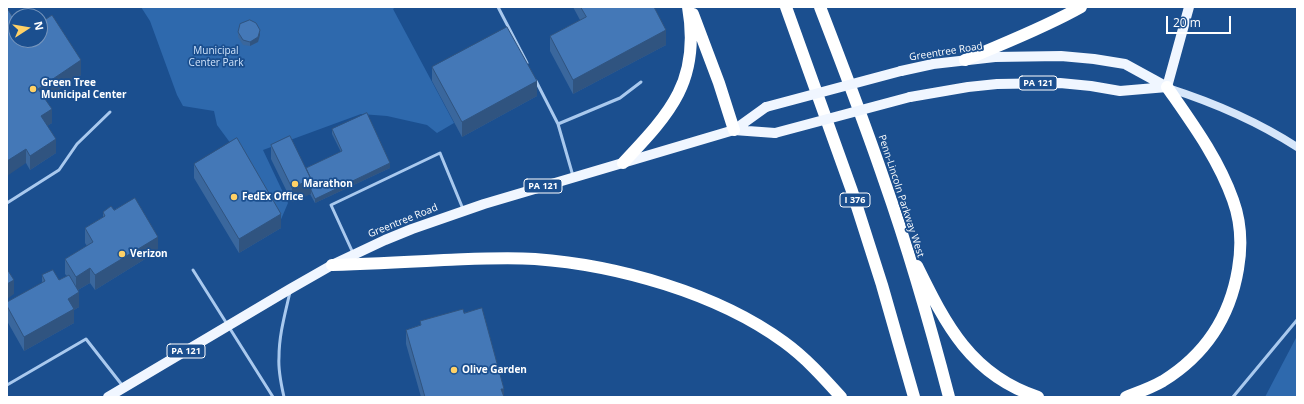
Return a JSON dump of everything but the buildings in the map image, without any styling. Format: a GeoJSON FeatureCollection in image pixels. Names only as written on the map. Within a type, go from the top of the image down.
{"type":"FeatureCollection","features":[{"type":"Feature","properties":{"kind":"highway"},"geometry":{"type":"LineString","coordinates":[[689,7],[719,83],[734,130]]}},
{"type":"Feature","properties":{"kind":"highway"},"geometry":{"type":"LineString","coordinates":[[623,163],[660,123],[671,108],[680,91],[687,74],[690,56],[691,37],[689,7]]}},
{"type":"Feature","properties":{"kind":"highway","name":"I 376"},"geometry":{"type":"LineString","coordinates":[[786,7],[852,191],[882,285],[914,397]]}},
{"type":"Feature","properties":{"kind":"highway","name":"Penn-Lincoln Parkway West"},"geometry":{"type":"LineString","coordinates":[[820,7],[857,102],[901,230],[949,397]]}},
{"type":"Feature","properties":{"kind":"highway"},"geometry":{"type":"LineString","coordinates":[[965,60],[1036,30],[1081,7]]}},
{"type":"Feature","properties":{"kind":"highway"},"geometry":{"type":"LineString","coordinates":[[1126,397],[1162,382],[1194,357],[1208,342],[1229,304],[1235,284],[1239,262],[1241,241],[1239,221],[1229,188],[1216,162],[1167,87]]}},
{"type":"Feature","properties":{"kind":"highway"},"geometry":{"type":"LineString","coordinates":[[901,230],[945,319],[960,342],[973,358],[989,372],[1007,384],[1025,393],[1038,397]]}},
{"type":"Feature","properties":{"kind":"highway"},"geometry":{"type":"LineString","coordinates":[[332,266],[494,258],[534,259],[572,263],[641,277],[687,291],[727,309],[760,327],[784,342],[805,359],[841,397]]}},
{"type":"Feature","properties":{"kind":"main road"},"geometry":{"type":"LineString","coordinates":[[1167,87],[1189,7]]}},
{"type":"Feature","properties":{"kind":"main road","name":"Greentree Road"},"geometry":{"type":"LineString","coordinates":[[108,397],[290,289],[354,255],[412,229],[464,210],[734,130],[766,107],[901,71],[933,64],[995,56],[1061,56],[1125,64],[1167,87],[1235,112],[1297,147]]}},
{"type":"Feature","properties":{"kind":"main road","name":"Greentree Road"},"geometry":{"type":"LineString","coordinates":[[734,130],[775,133],[910,97],[968,87],[1012,83],[1060,83],[1120,91],[1167,87]]}},
{"type":"Feature","properties":{"kind":"lane"},"geometry":{"type":"LineString","coordinates":[[498,7],[530,69]]}},
{"type":"Feature","properties":{"kind":"lane"},"geometry":{"type":"LineString","coordinates":[[533,76],[558,124],[573,177]]}},
{"type":"Feature","properties":{"kind":"lane"},"geometry":{"type":"LineString","coordinates":[[558,124],[620,98],[641,82]]}},
{"type":"Feature","properties":{"kind":"lane"},"geometry":{"type":"LineString","coordinates":[[7,203],[59,170],[77,144],[110,112]]}},
{"type":"Feature","properties":{"kind":"lane"},"geometry":{"type":"LineString","coordinates":[[354,255],[331,205],[440,152],[464,210]]}},
{"type":"Feature","properties":{"kind":"lane"},"geometry":{"type":"LineString","coordinates":[[193,270],[273,397]]}},
{"type":"Feature","properties":{"kind":"lane"},"geometry":{"type":"LineString","coordinates":[[284,397],[280,372],[279,351],[282,327],[290,289]]}},
{"type":"Feature","properties":{"kind":"lane"},"geometry":{"type":"LineString","coordinates":[[1234,397],[1297,320]]}},
{"type":"Feature","properties":{"kind":"lane"},"geometry":{"type":"LineString","coordinates":[[7,385],[86,339],[124,388]]}},
{"type":"Feature","properties":{"kind":"green space","name":"Municipal Center Park"},"geometry":{"type":"Polygon","coordinates":[[[141,7],[396,7],[393,9],[454,123],[437,133],[427,125],[387,116],[361,114],[263,150],[288,203],[279,224],[237,152],[217,125],[214,111],[183,106],[177,95],[150,21],[141,7]]]}},
{"type":"Feature","properties":{"kind":"green space"},"geometry":{"type":"Polygon","coordinates":[[[1297,336],[1297,397],[1265,397],[1297,336]]]}},
{"type":"Feature","properties":{"kind":"place","name":"Green Tree Municipal Center"},"geometry":{"type":"Point","coordinates":[33,89]}},
{"type":"Feature","properties":{"kind":"place","name":"Marathon"},"geometry":{"type":"Point","coordinates":[295,184]}},
{"type":"Feature","properties":{"kind":"place","name":"FedEx Office"},"geometry":{"type":"Point","coordinates":[234,197]}},
{"type":"Feature","properties":{"kind":"place","name":"Verizon"},"geometry":{"type":"Point","coordinates":[122,254]}},
{"type":"Feature","properties":{"kind":"place","name":"Olive Garden"},"geometry":{"type":"Point","coordinates":[454,370]}}]}
